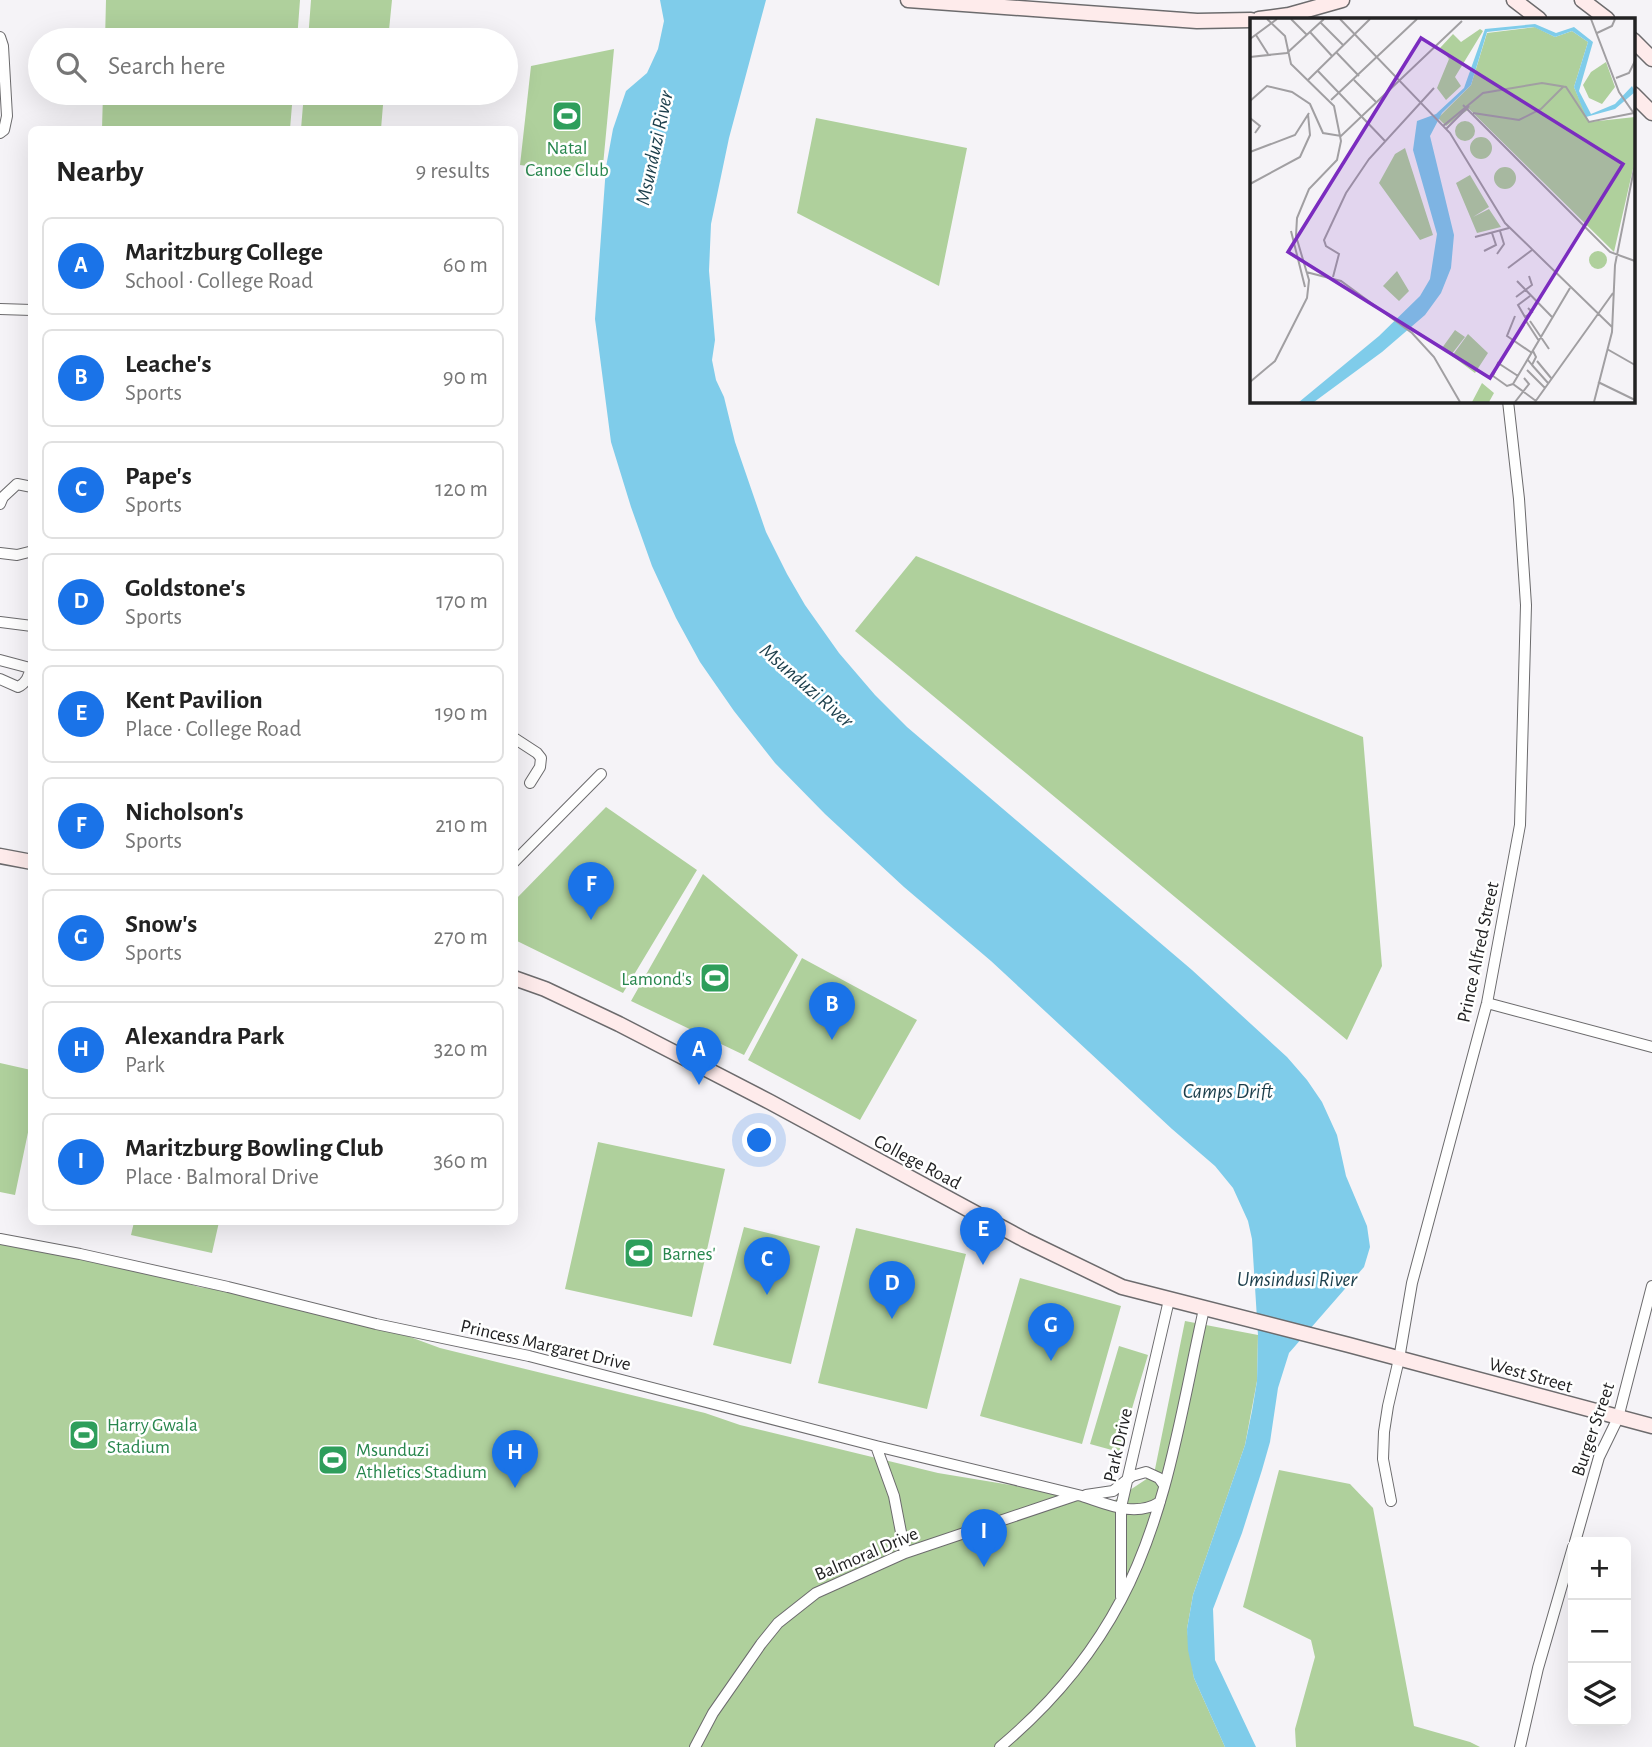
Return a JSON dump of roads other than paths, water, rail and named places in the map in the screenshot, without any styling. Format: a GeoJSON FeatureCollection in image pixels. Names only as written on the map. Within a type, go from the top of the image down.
{"type":"FeatureCollection","features":[{"type":"Feature","properties":{"kind":"street"},"geometry":{"type":"LineString","coordinates":[[908,0],[1197,21],[1250,20]]}},
{"type":"Feature","properties":{"kind":"street"},"geometry":{"type":"LineString","coordinates":[[1290,17],[1342,0]]}},
{"type":"Feature","properties":{"kind":"street"},"geometry":{"type":"LineString","coordinates":[[1514,0],[1538,18]]}},
{"type":"Feature","properties":{"kind":"street"},"geometry":{"type":"LineString","coordinates":[[1582,0],[1606,18]]}},
{"type":"Feature","properties":{"kind":"street"},"geometry":{"type":"LineString","coordinates":[[0,37],[8,116],[4,130],[0,133]]}},
{"type":"Feature","properties":{"kind":"street"},"geometry":{"type":"LineString","coordinates":[[1634,41],[1652,59]]}},
{"type":"Feature","properties":{"kind":"street"},"geometry":{"type":"LineString","coordinates":[[1634,94],[1652,113]]}},
{"type":"Feature","properties":{"kind":"street"},"geometry":{"type":"LineString","coordinates":[[0,309],[28,310]]}},
{"type":"Feature","properties":{"kind":"street","name":"Prince Alfred Street"},"geometry":{"type":"LineString","coordinates":[[1391,1501],[1383,1459],[1384,1432],[1412,1283],[1487,1003],[1520,825],[1526,605],[1519,499],[1508,402]]}},
{"type":"Feature","properties":{"kind":"street"},"geometry":{"type":"LineString","coordinates":[[0,504],[9,489],[17,484],[28,485]]}},
{"type":"Feature","properties":{"kind":"street"},"geometry":{"type":"LineString","coordinates":[[0,553],[18,555],[28,552]]}},
{"type":"Feature","properties":{"kind":"street"},"geometry":{"type":"LineString","coordinates":[[0,622],[28,626]]}},
{"type":"Feature","properties":{"kind":"street"},"geometry":{"type":"LineString","coordinates":[[0,660],[28,667]]}},
{"type":"Feature","properties":{"kind":"street"},"geometry":{"type":"LineString","coordinates":[[0,679],[18,687],[28,675]]}},
{"type":"Feature","properties":{"kind":"street"},"geometry":{"type":"LineString","coordinates":[[518,741],[541,758],[540,767],[530,783]]}},
{"type":"Feature","properties":{"kind":"street"},"geometry":{"type":"LineString","coordinates":[[518,857],[601,774]]}},
{"type":"Feature","properties":{"kind":"street"},"geometry":{"type":"LineString","coordinates":[[0,856],[28,861]]}},
{"type":"Feature","properties":{"kind":"street","name":"College Road"},"geometry":{"type":"LineString","coordinates":[[518,979],[545,989],[619,1024],[771,1102],[1025,1240],[1122,1287],[1399,1359]]}},
{"type":"Feature","properties":{"kind":"street"},"geometry":{"type":"LineString","coordinates":[[1487,1003],[1652,1047]]}},
{"type":"Feature","properties":{"kind":"street","name":"Princess Margaret Drive"},"geometry":{"type":"LineString","coordinates":[[0,1239],[92,1256],[376,1324],[528,1356],[876,1447],[1121,1507]]}},
{"type":"Feature","properties":{"kind":"street","name":"Burger Street"},"geometry":{"type":"LineString","coordinates":[[1576,1537],[1599,1457],[1618,1418],[1652,1286]]}},
{"type":"Feature","properties":{"kind":"street","name":"Park Drive"},"geometry":{"type":"LineString","coordinates":[[1121,1601],[1121,1507],[1169,1300]]}},
{"type":"Feature","properties":{"kind":"street"},"geometry":{"type":"LineString","coordinates":[[1000,1747],[1054,1697],[1087,1654],[1121,1601],[1160,1502],[1204,1309]]}},
{"type":"Feature","properties":{"kind":"street","name":"West Street"},"geometry":{"type":"LineString","coordinates":[[1399,1359],[1652,1426]]}},
{"type":"Feature","properties":{"kind":"street"},"geometry":{"type":"LineString","coordinates":[[876,1447],[894,1496],[905,1553]]}},
{"type":"Feature","properties":{"kind":"street"},"geometry":{"type":"LineString","coordinates":[[1125,1483],[1132,1476],[1146,1472],[1159,1478],[1164,1485]]}},
{"type":"Feature","properties":{"kind":"street","name":"Princess Margaret Drive"},"geometry":{"type":"LineString","coordinates":[[1080,1496],[1113,1491],[1125,1483]]}},
{"type":"Feature","properties":{"kind":"street","name":"Balmoral Drive"},"geometry":{"type":"LineString","coordinates":[[695,1747],[713,1713],[778,1623],[798,1606],[832,1584],[905,1553],[1080,1496]]}},
{"type":"Feature","properties":{"kind":"street"},"geometry":{"type":"LineString","coordinates":[[1121,1507],[1143,1510],[1160,1502]]}},
{"type":"Feature","properties":{"kind":"street"},"geometry":{"type":"LineString","coordinates":[[1520,1747],[1538,1668],[1568,1564]]}},
{"type":"Feature","properties":{"kind":"water","name":"Camps Drift"},"geometry":{"type":"Polygon","coordinates":[[[660,0],[766,0],[729,138],[711,224],[709,271],[715,340],[712,360],[735,442],[766,532],[805,605],[839,653],[907,727],[1192,970],[1287,1057],[1322,1102],[1337,1135],[1346,1176],[1367,1226],[1370,1247],[1364,1267],[1289,1353],[1278,1388],[1270,1442],[1262,1470],[1213,1609],[1215,1660],[1256,1747],[1225,1747],[1194,1678],[1187,1629],[1193,1595],[1245,1445],[1257,1381],[1258,1335],[1252,1239],[1248,1221],[1233,1188],[1215,1166],[991,961],[904,887],[825,814],[775,763],[700,662],[652,566],[631,507],[611,442],[595,319],[606,167],[613,129],[626,91],[647,73],[658,49],[664,21],[660,0]]]}},
{"type":"Feature","properties":{"kind":"place","name":"Natal Canoe Club"},"geometry":{"type":"Point","coordinates":[567,116]}},
{"type":"Feature","properties":{"kind":"place","name":"Nicholson's"},"geometry":{"type":"Point","coordinates":[591,920]}},
{"type":"Feature","properties":{"kind":"place","name":"Lamond's"},"geometry":{"type":"Point","coordinates":[715,978]}},
{"type":"Feature","properties":{"kind":"place","name":"Leache's"},"geometry":{"type":"Point","coordinates":[832,1040]}},
{"type":"Feature","properties":{"kind":"place","name":"Maritzburg College"},"geometry":{"type":"Point","coordinates":[699,1085]}},
{"type":"Feature","properties":{"kind":"place","name":"Barnes'"},"geometry":{"type":"Point","coordinates":[639,1253]}},
{"type":"Feature","properties":{"kind":"place","name":"Kent Pavilion"},"geometry":{"type":"Point","coordinates":[983,1265]}},
{"type":"Feature","properties":{"kind":"place","name":"Pape's"},"geometry":{"type":"Point","coordinates":[767,1295]}},
{"type":"Feature","properties":{"kind":"place","name":"Goldstone's"},"geometry":{"type":"Point","coordinates":[892,1319]}},
{"type":"Feature","properties":{"kind":"place","name":"Snow's"},"geometry":{"type":"Point","coordinates":[1051,1361]}},
{"type":"Feature","properties":{"kind":"place","name":"Harry Gwala Stadium"},"geometry":{"type":"Point","coordinates":[84,1435]}},
{"type":"Feature","properties":{"kind":"place","name":"Msunduzi Athletics Stadium"},"geometry":{"type":"Point","coordinates":[333,1460]}},
{"type":"Feature","properties":{"kind":"place","name":"Alexandra Park"},"geometry":{"type":"Point","coordinates":[515,1488]}},
{"type":"Feature","properties":{"kind":"place","name":"Maritzburg Bowling Club"},"geometry":{"type":"Point","coordinates":[984,1567]}},
{"type":"Feature","properties":{"kind":"water label","name":"Msunduzi River"},"geometry":{"type":"Point","coordinates":[654,148]}},
{"type":"Feature","properties":{"kind":"water label","name":"Msunduzi River"},"geometry":{"type":"Point","coordinates":[807,685]}},
{"type":"Feature","properties":{"kind":"water label","name":"Umsindusi River"},"geometry":{"type":"Point","coordinates":[1297,1279]}}]}
